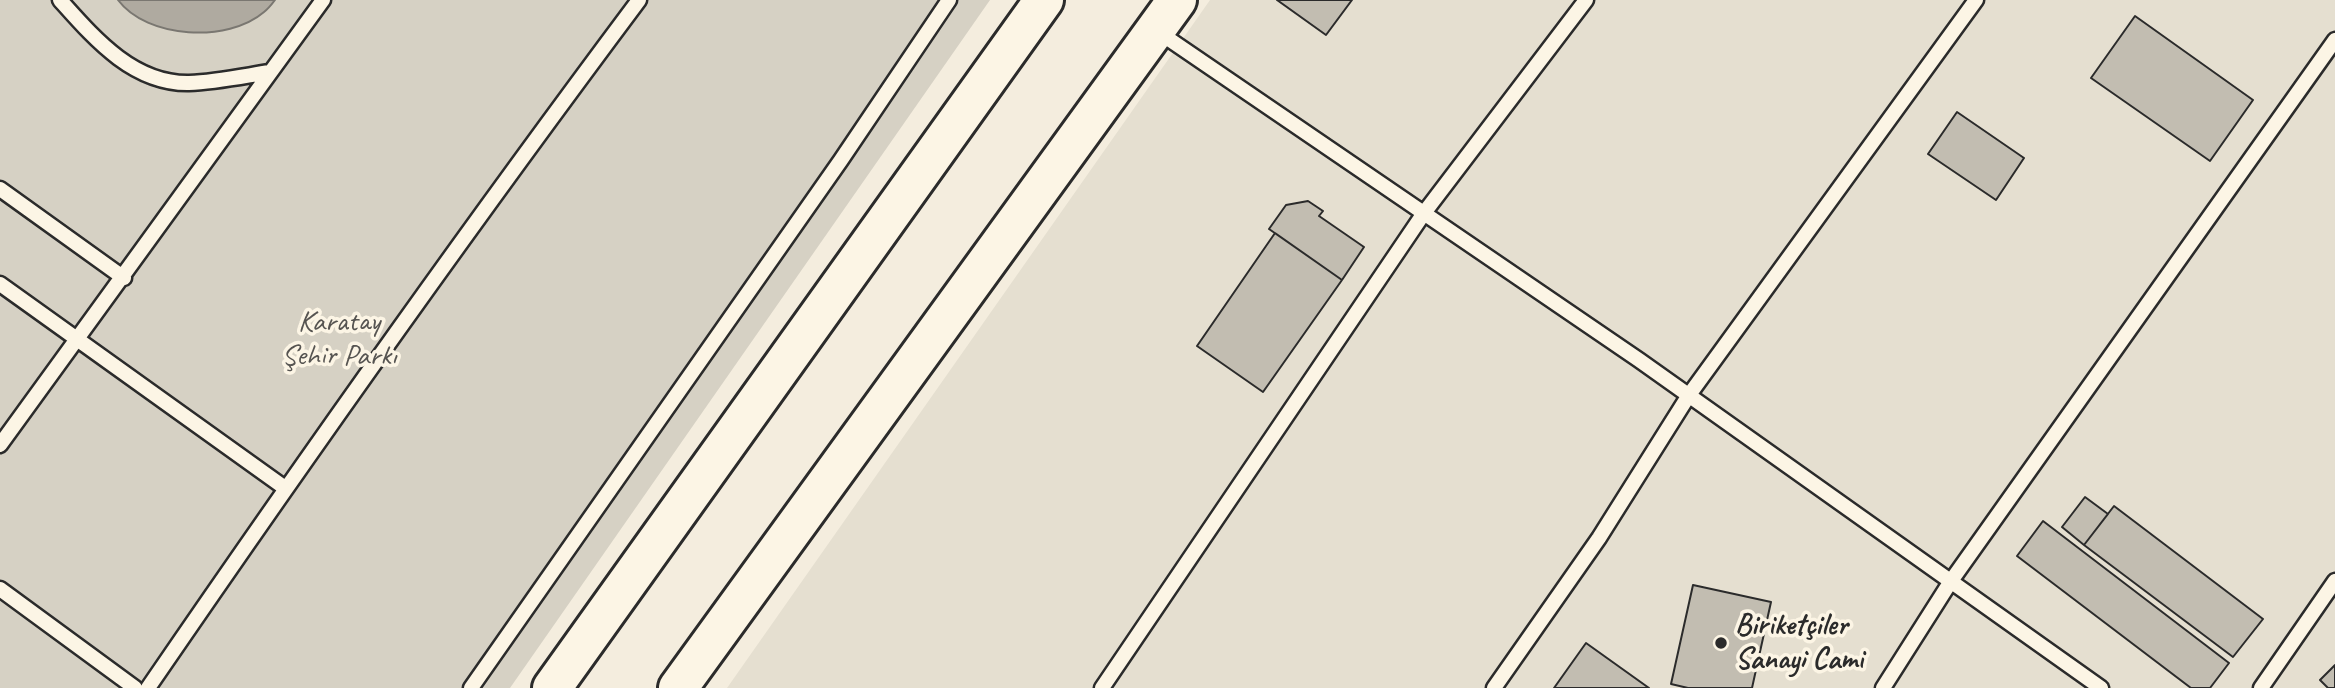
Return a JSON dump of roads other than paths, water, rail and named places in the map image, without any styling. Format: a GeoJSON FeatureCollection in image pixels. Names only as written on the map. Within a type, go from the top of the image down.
{"type":"FeatureCollection","features":[{"type":"Feature","properties":{"kind":"main road"},"geometry":{"type":"LineString","coordinates":[[552,688],[1044,0]]}},
{"type":"Feature","properties":{"kind":"main road"},"geometry":{"type":"LineString","coordinates":[[678,688],[1177,0]]}},
{"type":"Feature","properties":{"kind":"lane"},"geometry":{"type":"LineString","coordinates":[[60,0],[90,34],[143,75],[187,83],[270,72]]}},
{"type":"Feature","properties":{"kind":"lane"},"geometry":{"type":"LineString","coordinates":[[0,445],[124,278],[323,0]]}},
{"type":"Feature","properties":{"kind":"lane"},"geometry":{"type":"LineString","coordinates":[[148,688],[285,488],[523,155],[639,0]]}},
{"type":"Feature","properties":{"kind":"lane"},"geometry":{"type":"LineString","coordinates":[[471,688],[841,160],[949,0]]}},
{"type":"Feature","properties":{"kind":"lane"},"geometry":{"type":"LineString","coordinates":[[1102,688],[1424,213],[1586,0]]}},
{"type":"Feature","properties":{"kind":"lane"},"geometry":{"type":"LineString","coordinates":[[1494,688],[1599,538],[1689,395],[1976,0]]}},
{"type":"Feature","properties":{"kind":"lane"},"geometry":{"type":"LineString","coordinates":[[1156,31],[1689,395],[2101,688]]}},
{"type":"Feature","properties":{"kind":"lane"},"geometry":{"type":"LineString","coordinates":[[1883,688],[1951,581],[2335,40]]}},
{"type":"Feature","properties":{"kind":"lane"},"geometry":{"type":"LineString","coordinates":[[0,189],[124,278]]}},
{"type":"Feature","properties":{"kind":"lane"},"geometry":{"type":"LineString","coordinates":[[0,284],[285,488]]}},
{"type":"Feature","properties":{"kind":"lane"},"geometry":{"type":"LineString","coordinates":[[2262,688],[2335,582]]}},
{"type":"Feature","properties":{"kind":"lane"},"geometry":{"type":"LineString","coordinates":[[0,589],[135,688]]}},
{"type":"Feature","properties":{"kind":"place","name":"Biriketçiler Sanayi Cami"},"geometry":{"type":"Point","coordinates":[1721,643]}},
{"type":"Feature","properties":{"kind":"park label","name":"Karatay Şehir Parkı"},"geometry":{"type":"Point","coordinates":[339,339]}}]}
